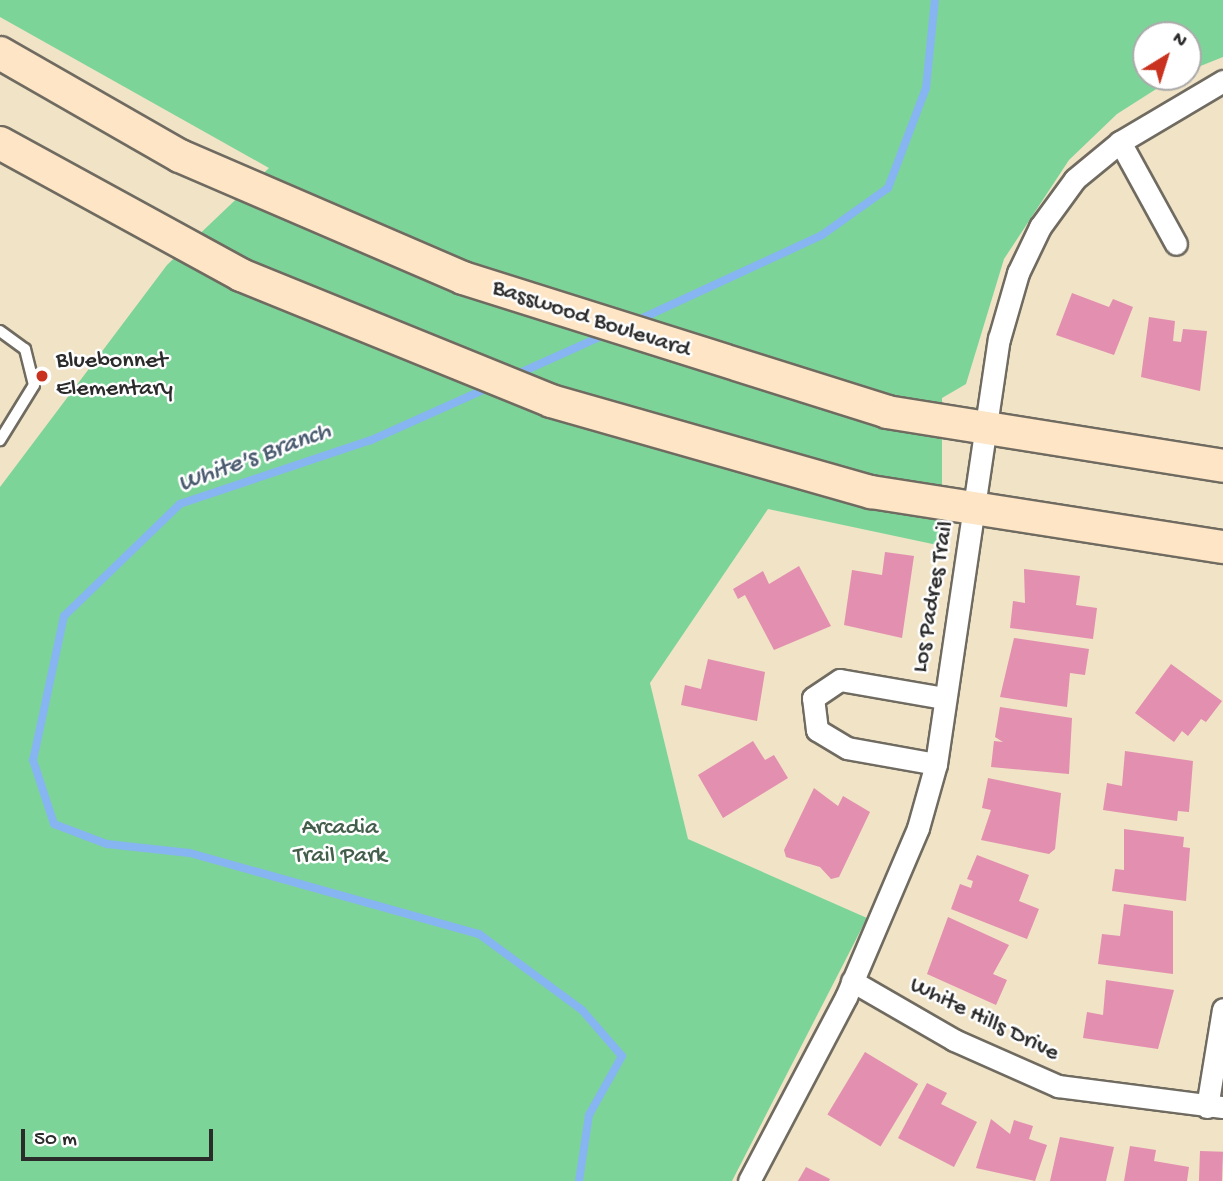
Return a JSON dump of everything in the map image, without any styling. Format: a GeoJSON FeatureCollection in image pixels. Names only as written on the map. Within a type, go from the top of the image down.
{"type":"FeatureCollection","features":[{"type":"Feature","properties":{"kind":"main road","name":"Basswood Boulevard"},"geometry":{"type":"LineString","coordinates":[[0,53],[180,156],[463,278],[720,363],[985,432],[1223,466]]}},
{"type":"Feature","properties":{"kind":"main road"},"geometry":{"type":"LineString","coordinates":[[0,143],[241,275],[410,346],[627,424],[871,492],[1223,547]]}},
{"type":"Feature","properties":{"kind":"street","name":"Los Padres Trail"},"geometry":{"type":"LineString","coordinates":[[750,1181],[897,887],[936,764],[944,698],[976,510],[999,339],[1018,273],[1040,227],[1075,179],[1120,142],[1223,81]]}},
{"type":"Feature","properties":{"kind":"street"},"geometry":{"type":"LineString","coordinates":[[1120,142],[1176,244]]}},
{"type":"Feature","properties":{"kind":"street"},"geometry":{"type":"LineString","coordinates":[[936,764],[847,748],[817,730],[813,698],[840,680],[944,698]]}},
{"type":"Feature","properties":{"kind":"street","name":"White Hills Drive"},"geometry":{"type":"LineString","coordinates":[[852,981],[954,1040],[1058,1086],[1215,1107]]}},
{"type":"Feature","properties":{"kind":"street"},"geometry":{"type":"LineString","coordinates":[[1215,1107],[1223,1009]]}},
{"type":"Feature","properties":{"kind":"lane"},"geometry":{"type":"LineString","coordinates":[[0,331],[25,349],[34,385],[0,440]]}},
{"type":"Feature","properties":{"kind":"green space","name":"Arcadia Trail Park"},"geometry":{"type":"Polygon","coordinates":[[[0,0],[1223,0],[1223,57],[1202,65],[1202,21],[1132,21],[1132,91],[1153,91],[1117,114],[1069,160],[1004,259],[966,384],[942,398],[942,546],[768,509],[650,683],[688,839],[867,918],[732,1181],[0,1181],[0,487],[167,265],[269,168],[0,17],[0,0]]]}},
{"type":"Feature","properties":{"kind":"building"},"geometry":{"type":"Polygon","coordinates":[[[1072,293],[1109,307],[1113,299],[1133,307],[1114,355],[1056,335],[1072,293]]]}},
{"type":"Feature","properties":{"kind":"building"},"geometry":{"type":"Polygon","coordinates":[[[1149,317],[1175,321],[1173,341],[1181,342],[1183,329],[1207,331],[1200,391],[1141,377],[1149,317]]]}},
{"type":"Feature","properties":{"kind":"building"},"geometry":{"type":"Polygon","coordinates":[[[885,552],[914,556],[902,638],[844,625],[852,570],[882,575],[885,552]]]}},
{"type":"Feature","properties":{"kind":"building"},"geometry":{"type":"Polygon","coordinates":[[[799,566],[831,626],[774,650],[745,595],[738,599],[733,589],[763,571],[769,584],[799,566]]]}},
{"type":"Feature","properties":{"kind":"building"},"geometry":{"type":"Polygon","coordinates":[[[1024,569],[1080,576],[1076,605],[1097,608],[1093,639],[1010,628],[1013,601],[1025,603],[1024,569]]]}},
{"type":"Feature","properties":{"kind":"building"},"geometry":{"type":"Polygon","coordinates":[[[1014,638],[1089,649],[1085,675],[1070,673],[1067,707],[1000,697],[1014,638]]]}},
{"type":"Feature","properties":{"kind":"building"},"geometry":{"type":"Polygon","coordinates":[[[708,659],[765,672],[757,721],[681,705],[685,685],[701,689],[708,659]]]}},
{"type":"Feature","properties":{"kind":"building"},"geometry":{"type":"Polygon","coordinates":[[[1171,664],[1222,701],[1206,722],[1201,719],[1188,736],[1182,731],[1174,742],[1135,713],[1171,664]]]}},
{"type":"Feature","properties":{"kind":"building"},"geometry":{"type":"Polygon","coordinates":[[[1000,707],[1072,718],[1069,774],[991,767],[994,741],[1003,742],[995,737],[1000,707]]]}},
{"type":"Feature","properties":{"kind":"building"},"geometry":{"type":"Polygon","coordinates":[[[753,741],[765,760],[774,755],[788,778],[723,818],[698,775],[753,741]]]}},
{"type":"Feature","properties":{"kind":"building"},"geometry":{"type":"Polygon","coordinates":[[[1125,751],[1193,761],[1189,812],[1178,811],[1177,821],[1103,810],[1107,783],[1122,786],[1125,751]]]}},
{"type":"Feature","properties":{"kind":"building"},"geometry":{"type":"Polygon","coordinates":[[[988,778],[1061,793],[1055,849],[1049,854],[981,840],[991,810],[982,808],[988,778]]]}},
{"type":"Feature","properties":{"kind":"building"},"geometry":{"type":"Polygon","coordinates":[[[814,788],[838,806],[843,796],[870,812],[839,877],[831,879],[820,867],[786,857],[784,850],[814,788]]]}},
{"type":"Feature","properties":{"kind":"building"},"geometry":{"type":"Polygon","coordinates":[[[1124,829],[1184,837],[1183,847],[1190,848],[1186,901],[1112,891],[1115,869],[1124,870],[1124,829]]]}},
{"type":"Feature","properties":{"kind":"building"},"geometry":{"type":"Polygon","coordinates":[[[977,855],[1029,875],[1019,901],[1039,909],[1027,939],[951,909],[960,884],[971,888],[973,881],[967,879],[977,855]]]}},
{"type":"Feature","properties":{"kind":"building"},"geometry":{"type":"Polygon","coordinates":[[[1124,904],[1173,911],[1173,974],[1098,964],[1102,934],[1120,936],[1124,904]]]}},
{"type":"Feature","properties":{"kind":"building"},"geometry":{"type":"Polygon","coordinates":[[[948,917],[1009,945],[993,974],[1007,980],[996,1005],[927,974],[948,917]]]}},
{"type":"Feature","properties":{"kind":"building"},"geometry":{"type":"Polygon","coordinates":[[[1106,980],[1174,990],[1158,1049],[1083,1038],[1087,1012],[1103,1015],[1106,980]]]}},
{"type":"Feature","properties":{"kind":"building"},"geometry":{"type":"Polygon","coordinates":[[[865,1052],[918,1084],[881,1147],[827,1115],[865,1052]]]}},
{"type":"Feature","properties":{"kind":"building"},"geometry":{"type":"Polygon","coordinates":[[[927,1083],[947,1093],[941,1104],[977,1122],[954,1167],[898,1138],[927,1083]]]}},
{"type":"Feature","properties":{"kind":"building"},"geometry":{"type":"Polygon","coordinates":[[[991,1119],[1010,1134],[1014,1120],[1033,1126],[1029,1139],[1047,1145],[1035,1181],[976,1168],[991,1119]]]}},
{"type":"Feature","properties":{"kind":"building"},"geometry":{"type":"Polygon","coordinates":[[[1060,1137],[1114,1147],[1106,1181],[1050,1181],[1060,1137]]]}},
{"type":"Feature","properties":{"kind":"building"},"geometry":{"type":"Polygon","coordinates":[[[1130,1146],[1156,1150],[1154,1161],[1189,1167],[1187,1181],[1124,1181],[1130,1146]]]}},
{"type":"Feature","properties":{"kind":"building"},"geometry":{"type":"Polygon","coordinates":[[[1200,1151],[1223,1152],[1222,1181],[1199,1181],[1200,1151]]]}},
{"type":"Feature","properties":{"kind":"building"},"geometry":{"type":"Polygon","coordinates":[[[806,1167],[830,1179],[829,1181],[798,1181],[806,1167]]]}},
{"type":"Feature","properties":{"kind":"waterway","name":"White's Branch"},"geometry":{"type":"LineString","coordinates":[[634,322],[822,235],[888,188],[926,88],[935,0]]}},
{"type":"Feature","properties":{"kind":"waterway","name":"White's Branch"},"geometry":{"type":"LineString","coordinates":[[513,376],[606,334]]}},
{"type":"Feature","properties":{"kind":"waterway","name":"White's Branch"},"geometry":{"type":"LineString","coordinates":[[492,386],[371,440],[180,504],[64,616],[33,760],[54,824],[107,844],[190,853],[479,934],[582,1010],[622,1056],[589,1115],[579,1181]]}},
{"type":"Feature","properties":{"kind":"place","name":"Bluebonnet Elementary"},"geometry":{"type":"Point","coordinates":[42,376]}}]}
